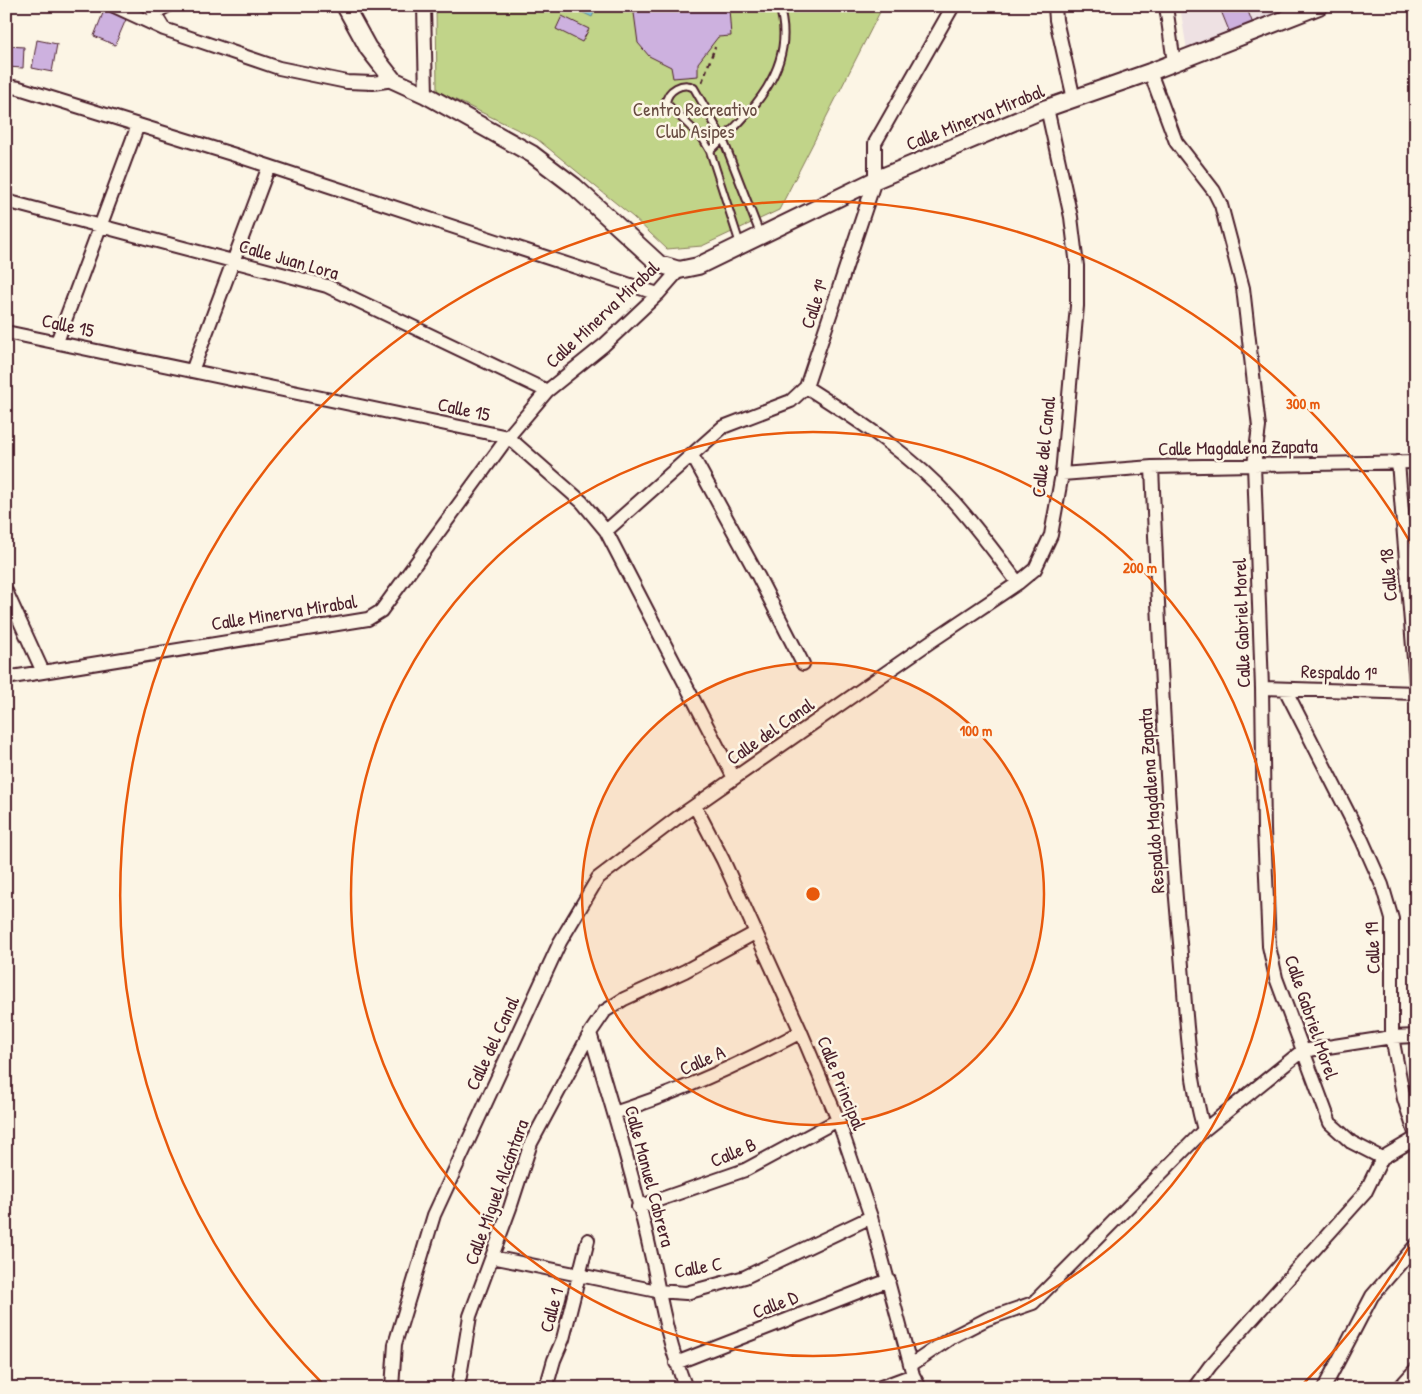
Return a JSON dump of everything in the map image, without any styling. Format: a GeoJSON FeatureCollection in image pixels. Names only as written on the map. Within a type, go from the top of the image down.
{"type":"FeatureCollection","features":[{"type":"Feature","properties":{"kind":"street"},"geometry":{"type":"LineString","coordinates":[[114,6],[164,30],[279,68],[347,82],[393,80],[426,95],[532,154],[574,186],[659,264],[679,270]]}},
{"type":"Feature","properties":{"kind":"street"},"geometry":{"type":"LineString","coordinates":[[164,30],[152,10],[166,6]]}},
{"type":"Feature","properties":{"kind":"street"},"geometry":{"type":"LineString","coordinates":[[345,6],[368,48],[393,80]]}},
{"type":"Feature","properties":{"kind":"street"},"geometry":{"type":"LineString","coordinates":[[424,6],[426,95]]}},
{"type":"Feature","properties":{"kind":"street","name":"Calle 1ª"},"geometry":{"type":"LineString","coordinates":[[806,387],[875,180],[875,144],[953,6]]}},
{"type":"Feature","properties":{"kind":"street"},"geometry":{"type":"LineString","coordinates":[[1056,6],[1056,20],[1074,99]]}},
{"type":"Feature","properties":{"kind":"street"},"geometry":{"type":"LineString","coordinates":[[1166,6],[1174,62]]}},
{"type":"Feature","properties":{"kind":"street","name":"Calle Minerva Mirabal"},"geometry":{"type":"LineString","coordinates":[[6,678],[368,619],[380,611],[508,437],[548,391],[604,345],[658,294],[679,270],[698,266],[760,234],[875,180],[1047,108],[1150,72],[1319,6]]}},
{"type":"Feature","properties":{"kind":"street","name":"Calle Gabriel Morel"},"geometry":{"type":"LineString","coordinates":[[1150,72],[1176,142],[1214,191],[1221,205],[1243,288],[1259,427],[1254,465],[1269,946],[1276,978],[1330,1123],[1351,1142],[1382,1158]]}},
{"type":"Feature","properties":{"kind":"street"},"geometry":{"type":"LineString","coordinates":[[6,86],[18,88],[269,166],[658,294]]}},
{"type":"Feature","properties":{"kind":"street","name":"Calle del Canal"},"geometry":{"type":"LineString","coordinates":[[392,1388],[395,1344],[434,1215],[560,942],[598,878],[734,778],[1018,583],[1034,569],[1051,534],[1062,474],[1077,306],[1076,266],[1071,217],[1047,108]]}},
{"type":"Feature","properties":{"kind":"street"},"geometry":{"type":"LineString","coordinates":[[57,342],[138,125]]}},
{"type":"Feature","properties":{"kind":"street"},"geometry":{"type":"LineString","coordinates":[[192,371],[269,166]]}},
{"type":"Feature","properties":{"kind":"street","name":"Calle Juan Lora"},"geometry":{"type":"LineString","coordinates":[[6,201],[326,286],[548,391]]}},
{"type":"Feature","properties":{"kind":"street","name":"Calle 15"},"geometry":{"type":"LineString","coordinates":[[6,332],[508,437],[582,502],[606,531],[734,778]]}},
{"type":"Feature","properties":{"kind":"street"},"geometry":{"type":"LineString","coordinates":[[606,531],[723,427],[792,401],[806,387],[842,410],[904,456],[953,501],[1018,583]]}},
{"type":"Feature","properties":{"kind":"street"},"geometry":{"type":"LineString","coordinates":[[692,455],[758,576],[803,664]]}},
{"type":"Feature","properties":{"kind":"street","name":"Calle 18"},"geometry":{"type":"LineString","coordinates":[[1398,462],[1416,684]]}},
{"type":"Feature","properties":{"kind":"street","name":"Calle Magdalena Zapata"},"geometry":{"type":"LineString","coordinates":[[1062,474],[1152,467],[1416,462]]}},
{"type":"Feature","properties":{"kind":"street","name":"Respaldo Magdalena Zapata"},"geometry":{"type":"LineString","coordinates":[[1152,467],[1164,722],[1175,890],[1194,1097],[1204,1130]]}},
{"type":"Feature","properties":{"kind":"street"},"geometry":{"type":"LineString","coordinates":[[6,591],[43,672]]}},
{"type":"Feature","properties":{"kind":"street","name":"Respaldo 1ª"},"geometry":{"type":"LineString","coordinates":[[1262,688],[1416,693]]}},
{"type":"Feature","properties":{"kind":"street","name":"Calle 19"},"geometry":{"type":"LineString","coordinates":[[1285,689],[1314,742],[1382,885],[1392,919],[1392,1037],[1404,1099],[1416,1137]]}},
{"type":"Feature","properties":{"kind":"street","name":"Calle Principal"},"geometry":{"type":"LineString","coordinates":[[695,806],[723,860],[801,1032],[838,1120],[871,1217],[912,1370],[920,1388]]}},
{"type":"Feature","properties":{"kind":"street","name":"Calle Miguel Alcántara"},"geometry":{"type":"LineString","coordinates":[[458,1388],[470,1316],[531,1143],[590,1033],[605,1011],[624,999],[685,971],[755,933]]}},
{"type":"Feature","properties":{"kind":"street","name":"Calle A"},"geometry":{"type":"LineString","coordinates":[[614,1113],[661,1098],[747,1061],[801,1032]]}},
{"type":"Feature","properties":{"kind":"street","name":"Calle Manuel Cabrera"},"geometry":{"type":"LineString","coordinates":[[590,1033],[614,1113],[676,1363],[686,1388]]}},
{"type":"Feature","properties":{"kind":"street"},"geometry":{"type":"LineString","coordinates":[[878,1388],[912,1370],[934,1349],[970,1328],[1033,1303],[1204,1130],[1302,1051],[1392,1037],[1416,1036]]}},
{"type":"Feature","properties":{"kind":"street","name":"Calle B"},"geometry":{"type":"LineString","coordinates":[[638,1207],[745,1170],[838,1120]]}},
{"type":"Feature","properties":{"kind":"street"},"geometry":{"type":"LineString","coordinates":[[1194,1388],[1210,1366],[1365,1193],[1382,1158],[1416,1137]]}},
{"type":"Feature","properties":{"kind":"street","name":"Calle C"},"geometry":{"type":"LineString","coordinates":[[492,1257],[657,1292],[686,1293],[744,1277],[871,1217]]}},
{"type":"Feature","properties":{"kind":"street","name":"Calle 1"},"geometry":{"type":"LineString","coordinates":[[546,1388],[554,1360],[564,1339],[588,1240]]}},
{"type":"Feature","properties":{"kind":"street"},"geometry":{"type":"LineString","coordinates":[[1324,1388],[1372,1296],[1416,1246]]}},
{"type":"Feature","properties":{"kind":"street","name":"Calle D"},"geometry":{"type":"LineString","coordinates":[[676,1363],[889,1280]]}},
{"type":"Feature","properties":{"kind":"street"},"geometry":{"type":"LineString","coordinates":[[1399,1388],[1416,1369]]}},
{"type":"Feature","properties":{"kind":"lane"},"geometry":{"type":"LineString","coordinates":[[710,151],[753,108],[774,76],[783,46],[779,6]]}},
{"type":"Feature","properties":{"kind":"lane"},"geometry":{"type":"LineString","coordinates":[[740,244],[710,151],[703,139],[666,103],[668,96],[680,86],[689,84],[698,92],[723,139],[760,234]]}},
{"type":"Feature","properties":{"kind":"path"},"geometry":{"type":"LineString","coordinates":[[698,92],[715,46]]}},
{"type":"Feature","properties":{"kind":"shaded area"},"geometry":{"type":"Polygon","coordinates":[[[1180,6],[1305,6],[1187,51],[1180,6]]]}},
{"type":"Feature","properties":{"kind":"green space","name":"Centro Recreativo Club Asipes"},"geometry":{"type":"Polygon","coordinates":[[[436,6],[883,6],[779,210],[702,246],[667,249],[633,217],[537,139],[437,91],[436,6]]]}},
{"type":"Feature","properties":{"kind":"water"},"geometry":{"type":"Polygon","coordinates":[[[569,6],[597,6],[592,17],[569,6]]]}},
{"type":"Feature","properties":{"kind":"building"},"geometry":{"type":"Polygon","coordinates":[[[640,6],[719,6],[729,8],[731,36],[718,37],[698,63],[698,76],[673,78],[671,67],[649,56],[638,43],[634,13],[640,6]]]}},
{"type":"Feature","properties":{"kind":"building"},"geometry":{"type":"Polygon","coordinates":[[[1219,6],[1246,6],[1253,24],[1230,33],[1219,6]]]}},
{"type":"Feature","properties":{"kind":"building"},"geometry":{"type":"Polygon","coordinates":[[[105,8],[127,17],[115,45],[94,36],[105,8]]]}},
{"type":"Feature","properties":{"kind":"building"},"geometry":{"type":"Polygon","coordinates":[[[562,16],[589,29],[582,42],[556,29],[562,16]]]}},
{"type":"Feature","properties":{"kind":"building"},"geometry":{"type":"Polygon","coordinates":[[[37,40],[57,44],[52,72],[32,68],[37,40]]]}},
{"type":"Feature","properties":{"kind":"building"},"geometry":{"type":"Polygon","coordinates":[[[8,46],[24,47],[23,68],[7,67],[8,46]]]}}]}
